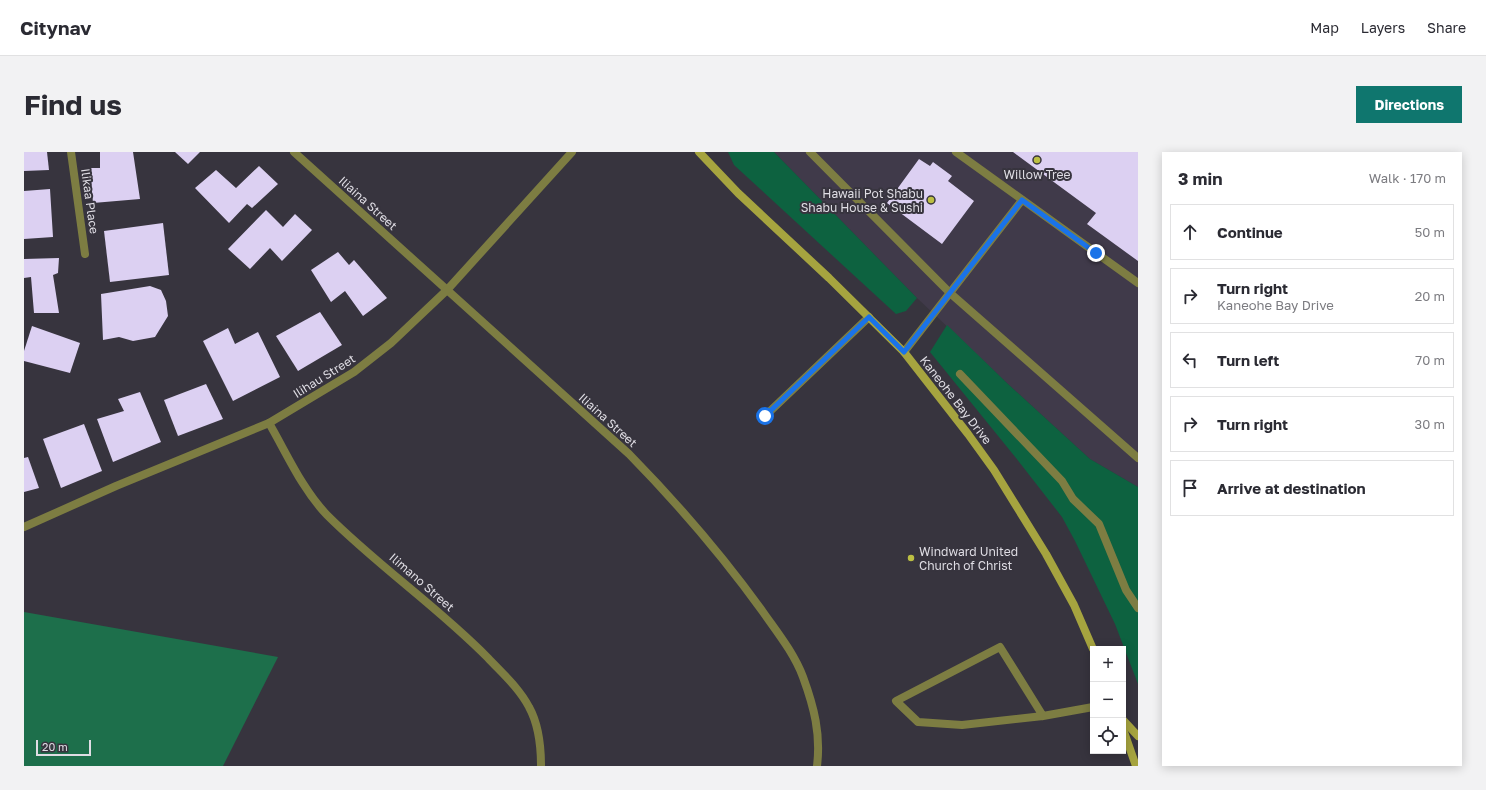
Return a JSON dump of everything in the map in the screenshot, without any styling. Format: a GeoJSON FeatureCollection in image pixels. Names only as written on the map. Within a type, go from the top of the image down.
{"type":"FeatureCollection","features":[{"type":"Feature","properties":{"kind":"main road","name":"Kaneohe Bay Drive"},"geometry":{"type":"LineString","coordinates":[[699,152],[738,193],[829,278],[904,352],[994,470],[1046,554],[1074,605],[1092,646]]}},
{"type":"Feature","properties":{"kind":"main road"},"geometry":{"type":"LineString","coordinates":[[1126,723],[1138,736]]}},
{"type":"Feature","properties":{"kind":"main road"},"geometry":{"type":"LineString","coordinates":[[1126,738],[1136,766]]}},
{"type":"Feature","properties":{"kind":"street","name":"Ilikaa Place"},"geometry":{"type":"LineString","coordinates":[[71,152],[85,254]]}},
{"type":"Feature","properties":{"kind":"street","name":"Iliaina Street"},"geometry":{"type":"LineString","coordinates":[[294,152],[629,454],[677,505],[722,557],[785,644],[802,675],[814,709],[818,732],[817,766]]}},
{"type":"Feature","properties":{"kind":"street","name":"Ilihau Street"},"geometry":{"type":"LineString","coordinates":[[24,527],[116,486],[269,423],[354,372],[391,343],[447,290],[572,152]]}},
{"type":"Feature","properties":{"kind":"street"},"geometry":{"type":"LineString","coordinates":[[810,152],[950,293],[1138,458]]}},
{"type":"Feature","properties":{"kind":"street"},"geometry":{"type":"LineString","coordinates":[[956,152],[1138,283]]}},
{"type":"Feature","properties":{"kind":"street"},"geometry":{"type":"LineString","coordinates":[[904,352],[1022,200]]}},
{"type":"Feature","properties":{"kind":"street"},"geometry":{"type":"LineString","coordinates":[[765,416],[869,317]]}},
{"type":"Feature","properties":{"kind":"street"},"geometry":{"type":"LineString","coordinates":[[960,374],[1062,482],[1073,499],[1099,524],[1126,590],[1138,608]]}},
{"type":"Feature","properties":{"kind":"street","name":"Ilimano Street"},"geometry":{"type":"LineString","coordinates":[[269,423],[308,491],[326,514],[361,547],[424,599],[475,645],[514,685],[529,707],[536,723],[542,747],[542,766]]}},
{"type":"Feature","properties":{"kind":"street"},"geometry":{"type":"LineString","coordinates":[[1043,716],[1000,647],[896,701],[918,722],[962,725],[1043,716],[1090,708]]}},
{"type":"Feature","properties":{"kind":"shaded area"},"geometry":{"type":"Polygon","coordinates":[[[774,152],[1138,152],[1138,487],[1090,459],[1008,384],[917,298],[774,152]]]}},
{"type":"Feature","properties":{"kind":"green space"},"geometry":{"type":"Polygon","coordinates":[[[728,152],[774,152],[917,298],[906,311],[896,314],[734,165],[728,152]]]}},
{"type":"Feature","properties":{"kind":"green space"},"geometry":{"type":"Polygon","coordinates":[[[947,325],[1008,384],[1090,459],[1138,487],[1138,684],[1126,653],[1126,646],[1123,646],[1115,624],[1062,517],[930,352],[947,325]]]}},
{"type":"Feature","properties":{"kind":"green space"},"geometry":{"type":"Polygon","coordinates":[[[24,612],[278,657],[223,766],[24,766],[24,612]]]}},
{"type":"Feature","properties":{"kind":"building"},"geometry":{"type":"Polygon","coordinates":[[[24,152],[47,152],[49,170],[24,171],[24,152]]]}},
{"type":"Feature","properties":{"kind":"building"},"geometry":{"type":"Polygon","coordinates":[[[100,152],[133,152],[140,199],[93,203],[90,168],[100,168],[100,152]]]}},
{"type":"Feature","properties":{"kind":"building"},"geometry":{"type":"Polygon","coordinates":[[[175,152],[200,152],[188,164],[175,152]]]}},
{"type":"Feature","properties":{"kind":"building"},"geometry":{"type":"Polygon","coordinates":[[[1013,152],[1138,152],[1138,261],[1087,224],[1096,213],[1013,152]]]}},
{"type":"Feature","properties":{"kind":"building"},"geometry":{"type":"Polygon","coordinates":[[[919,159],[930,166],[933,162],[952,176],[948,181],[974,201],[942,244],[887,203],[919,159]]]}},
{"type":"Feature","properties":{"kind":"building"},"geometry":{"type":"Polygon","coordinates":[[[259,166],[278,184],[252,208],[247,204],[229,223],[195,188],[216,170],[236,188],[259,166]]]}},
{"type":"Feature","properties":{"kind":"building"},"geometry":{"type":"Polygon","coordinates":[[[50,189],[53,237],[24,239],[24,191],[50,189]]]}},
{"type":"Feature","properties":{"kind":"building"},"geometry":{"type":"Polygon","coordinates":[[[266,210],[283,227],[295,214],[312,230],[282,261],[270,248],[250,269],[228,249],[266,210]]]}},
{"type":"Feature","properties":{"kind":"building"},"geometry":{"type":"Polygon","coordinates":[[[163,223],[169,275],[110,282],[104,231],[163,223]]]}},
{"type":"Feature","properties":{"kind":"building"},"geometry":{"type":"Polygon","coordinates":[[[338,252],[349,265],[354,260],[387,298],[363,316],[345,291],[331,302],[311,270],[338,252]]]}},
{"type":"Feature","properties":{"kind":"building"},"geometry":{"type":"Polygon","coordinates":[[[59,258],[58,273],[53,275],[59,313],[34,313],[31,277],[24,278],[24,259],[59,258]]]}},
{"type":"Feature","properties":{"kind":"building"},"geometry":{"type":"Polygon","coordinates":[[[150,286],[161,290],[166,301],[168,316],[155,337],[133,341],[119,337],[103,340],[101,294],[150,286]]]}},
{"type":"Feature","properties":{"kind":"building"},"geometry":{"type":"Polygon","coordinates":[[[320,312],[342,345],[298,371],[276,336],[320,312]]]}},
{"type":"Feature","properties":{"kind":"building"},"geometry":{"type":"Polygon","coordinates":[[[32,326],[80,343],[70,373],[24,361],[24,351],[32,326]]]}},
{"type":"Feature","properties":{"kind":"building"},"geometry":{"type":"Polygon","coordinates":[[[228,328],[235,344],[258,332],[280,377],[233,401],[203,341],[228,328]]]}},
{"type":"Feature","properties":{"kind":"building"},"geometry":{"type":"Polygon","coordinates":[[[206,384],[223,419],[178,436],[164,400],[206,384]]]}},
{"type":"Feature","properties":{"kind":"building"},"geometry":{"type":"Polygon","coordinates":[[[140,392],[161,442],[113,462],[97,419],[124,411],[118,399],[140,392]]]}},
{"type":"Feature","properties":{"kind":"building"},"geometry":{"type":"Polygon","coordinates":[[[84,424],[102,471],[61,488],[43,439],[84,424]]]}},
{"type":"Feature","properties":{"kind":"building"},"geometry":{"type":"Polygon","coordinates":[[[28,457],[39,488],[24,492],[24,458],[28,457]]]}},
{"type":"Feature","properties":{"kind":"place","name":"Willow Tree"},"geometry":{"type":"Point","coordinates":[1037,160]}},
{"type":"Feature","properties":{"kind":"place","name":"Hawaii Pot Shabu Shabu House & Sushi"},"geometry":{"type":"Point","coordinates":[931,200]}},
{"type":"Feature","properties":{"kind":"place","name":"Windward United Church of Christ"},"geometry":{"type":"Point","coordinates":[911,558]}},
{"type":"Feature","properties":{"kind":"route"},"geometry":{"type":"LineString","coordinates":[[765,416],[869,317],[904,352],[1022,200],[1096,253]]}}]}
